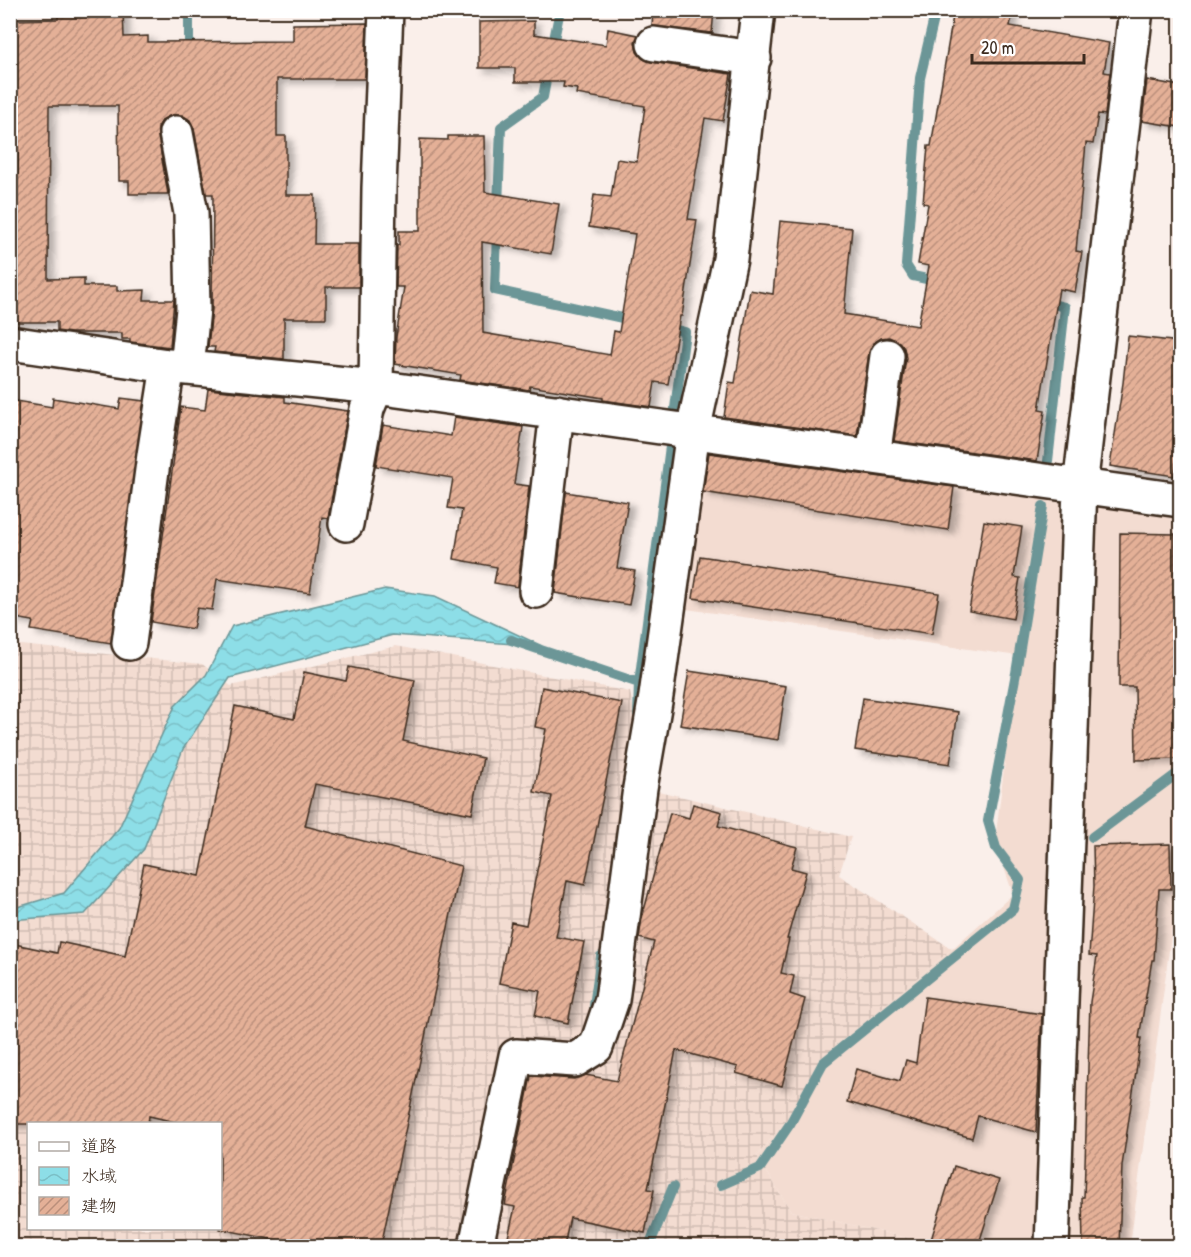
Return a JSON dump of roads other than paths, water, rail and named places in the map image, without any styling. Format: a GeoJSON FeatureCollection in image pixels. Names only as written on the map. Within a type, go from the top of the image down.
{"type":"FeatureCollection","features":[{"type":"Feature","properties":{"kind":"street"},"geometry":{"type":"LineString","coordinates":[[346,524],[367,409],[376,387],[379,188],[386,10]]}},
{"type":"Feature","properties":{"kind":"street"},"geometry":{"type":"LineString","coordinates":[[476,1246],[516,1056],[575,1060],[596,1047],[612,1000],[640,788],[656,696],[693,431],[730,259],[758,10]]}},
{"type":"Feature","properties":{"kind":"street"},"geometry":{"type":"LineString","coordinates":[[1052,1246],[1080,487],[1136,10]]}},
{"type":"Feature","properties":{"kind":"street"},"geometry":{"type":"LineString","coordinates":[[654,44],[754,58]]}},
{"type":"Feature","properties":{"kind":"street"},"geometry":{"type":"LineString","coordinates":[[129,643],[154,456],[193,309],[191,213],[176,133]]}},
{"type":"Feature","properties":{"kind":"street"},"geometry":{"type":"LineString","coordinates":[[10,343],[178,367],[376,387],[1180,500]]}},
{"type":"Feature","properties":{"kind":"street"},"geometry":{"type":"LineString","coordinates":[[873,457],[887,356]]}},
{"type":"Feature","properties":{"kind":"street"},"geometry":{"type":"LineString","coordinates":[[536,591],[557,412]]}},
{"type":"Feature","properties":{"kind":"water"},"geometry":{"type":"Polygon","coordinates":[[[385,589],[435,596],[542,646],[393,635],[230,678],[183,749],[144,849],[85,914],[11,920],[11,909],[64,893],[119,828],[175,706],[206,675],[232,626],[385,589]]]}},
{"type":"Feature","properties":{"kind":"waterway"},"geometry":{"type":"LineString","coordinates":[[189,10],[189,54]]}},
{"type":"Feature","properties":{"kind":"waterway"},"geometry":{"type":"LineString","coordinates":[[552,49],[560,10]]}},
{"type":"Feature","properties":{"kind":"waterway"},"geometry":{"type":"LineString","coordinates":[[936,10],[920,78],[906,265],[913,276],[940,282]]}},
{"type":"Feature","properties":{"kind":"waterway"},"geometry":{"type":"LineString","coordinates":[[498,206],[501,127],[543,97],[548,70]]}},
{"type":"Feature","properties":{"kind":"waterway"},"geometry":{"type":"LineString","coordinates":[[188,105],[188,114],[200,154]]}},
{"type":"Feature","properties":{"kind":"waterway"},"geometry":{"type":"LineString","coordinates":[[497,231],[495,290],[636,321]]}},
{"type":"Feature","properties":{"kind":"waterway"},"geometry":{"type":"LineString","coordinates":[[1044,302],[1065,307],[1048,461]]}},
{"type":"Feature","properties":{"kind":"waterway"},"geometry":{"type":"LineString","coordinates":[[638,715],[639,683],[685,332],[665,327]]}},
{"type":"Feature","properties":{"kind":"waterway"},"geometry":{"type":"LineString","coordinates":[[721,1185],[760,1168],[790,1124],[823,1063],[1013,909],[1020,880],[996,848],[988,821],[1016,673],[1043,506]]}},
{"type":"Feature","properties":{"kind":"waterway"},"geometry":{"type":"LineString","coordinates":[[511,640],[639,683]]}},
{"type":"Feature","properties":{"kind":"waterway"},"geometry":{"type":"LineString","coordinates":[[1092,837],[1178,773]]}},
{"type":"Feature","properties":{"kind":"waterway"},"geometry":{"type":"LineString","coordinates":[[594,1006],[601,956]]}},
{"type":"Feature","properties":{"kind":"waterway"},"geometry":{"type":"LineString","coordinates":[[649,1246],[673,1187]]}}]}
